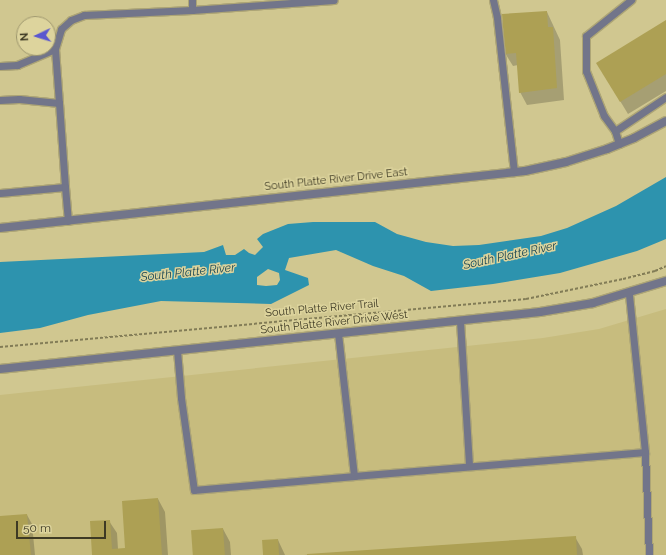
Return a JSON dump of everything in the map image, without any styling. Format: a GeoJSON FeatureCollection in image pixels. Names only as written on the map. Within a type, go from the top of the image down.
{"type":"FeatureCollection","features":[{"type":"Feature","properties":{"kind":"street","name":"South Platte River Drive East"},"geometry":{"type":"LineString","coordinates":[[0,228],[514,172],[566,162],[619,144],[666,120]]}},
{"type":"Feature","properties":{"kind":"street","name":"South Platte River Drive West"},"geometry":{"type":"LineString","coordinates":[[0,369],[460,321],[569,308],[629,294],[666,281]]}},
{"type":"Feature","properties":{"kind":"lane"},"geometry":{"type":"LineString","coordinates":[[192,0],[192,10]]}},
{"type":"Feature","properties":{"kind":"lane"},"geometry":{"type":"LineString","coordinates":[[56,46],[61,29],[70,20],[84,15],[192,10],[334,0]]}},
{"type":"Feature","properties":{"kind":"lane"},"geometry":{"type":"LineString","coordinates":[[493,0],[497,18],[514,172]]}},
{"type":"Feature","properties":{"kind":"lane"},"geometry":{"type":"LineString","coordinates":[[619,144],[615,131],[604,116],[586,71],[586,36],[631,0]]}},
{"type":"Feature","properties":{"kind":"lane"},"geometry":{"type":"LineString","coordinates":[[0,66],[17,65],[38,56]]}},
{"type":"Feature","properties":{"kind":"lane"},"geometry":{"type":"LineString","coordinates":[[56,56],[68,220]]}},
{"type":"Feature","properties":{"kind":"lane"},"geometry":{"type":"LineString","coordinates":[[615,131],[666,96]]}},
{"type":"Feature","properties":{"kind":"lane"},"geometry":{"type":"LineString","coordinates":[[0,100],[18,99],[59,103]]}},
{"type":"Feature","properties":{"kind":"lane"},"geometry":{"type":"LineString","coordinates":[[0,192],[65,187]]}},
{"type":"Feature","properties":{"kind":"lane"},"geometry":{"type":"LineString","coordinates":[[629,294],[645,452],[649,555]]}},
{"type":"Feature","properties":{"kind":"lane"},"geometry":{"type":"LineString","coordinates":[[460,321],[469,466]]}},
{"type":"Feature","properties":{"kind":"lane"},"geometry":{"type":"LineString","coordinates":[[338,334],[354,476]]}},
{"type":"Feature","properties":{"kind":"lane"},"geometry":{"type":"LineString","coordinates":[[177,350],[194,490],[645,452]]}},
{"type":"Feature","properties":{"kind":"path","name":"South Platte River Trail"},"geometry":{"type":"LineString","coordinates":[[0,347],[526,299],[623,279],[655,271],[666,266]]}},
{"type":"Feature","properties":{"kind":"shaded area"},"geometry":{"type":"Polygon","coordinates":[[[666,309],[666,555],[0,555],[0,395],[543,338],[599,329],[666,309]]]}},
{"type":"Feature","properties":{"kind":"water","name":"South Platte River"},"geometry":{"type":"Polygon","coordinates":[[[666,177],[666,239],[637,251],[560,273],[493,284],[431,291],[404,276],[373,266],[336,250],[289,258],[285,270],[308,278],[309,285],[271,304],[161,301],[88,315],[40,328],[0,333],[0,262],[204,252],[223,245],[226,255],[235,255],[244,249],[255,255],[263,247],[257,239],[263,234],[288,224],[313,222],[375,222],[397,234],[426,242],[453,246],[479,245],[541,236],[567,228],[616,206],[666,177]],[[268,269],[257,277],[257,285],[277,285],[280,280],[279,273],[268,269]]]}},
{"type":"Feature","properties":{"kind":"building"},"geometry":{"type":"Polygon","coordinates":[[[547,11],[548,27],[553,27],[557,88],[519,93],[516,53],[505,54],[502,14],[547,11]]]}},
{"type":"Feature","properties":{"kind":"building"},"geometry":{"type":"Polygon","coordinates":[[[666,20],[666,74],[620,102],[596,63],[666,20]]]}},
{"type":"Feature","properties":{"kind":"building"},"geometry":{"type":"Polygon","coordinates":[[[158,498],[162,555],[92,555],[90,521],[110,520],[112,549],[125,548],[122,501],[158,498]]]}},
{"type":"Feature","properties":{"kind":"building"},"geometry":{"type":"Polygon","coordinates":[[[27,514],[31,555],[0,555],[0,516],[27,514]]]}},
{"type":"Feature","properties":{"kind":"building"},"geometry":{"type":"Polygon","coordinates":[[[223,528],[225,555],[193,555],[191,530],[223,528]]]}},
{"type":"Feature","properties":{"kind":"building"},"geometry":{"type":"Polygon","coordinates":[[[576,536],[577,555],[307,555],[307,554],[576,536]]]}},
{"type":"Feature","properties":{"kind":"building"},"geometry":{"type":"Polygon","coordinates":[[[278,539],[279,555],[263,555],[262,540],[278,539]]]}}]}
